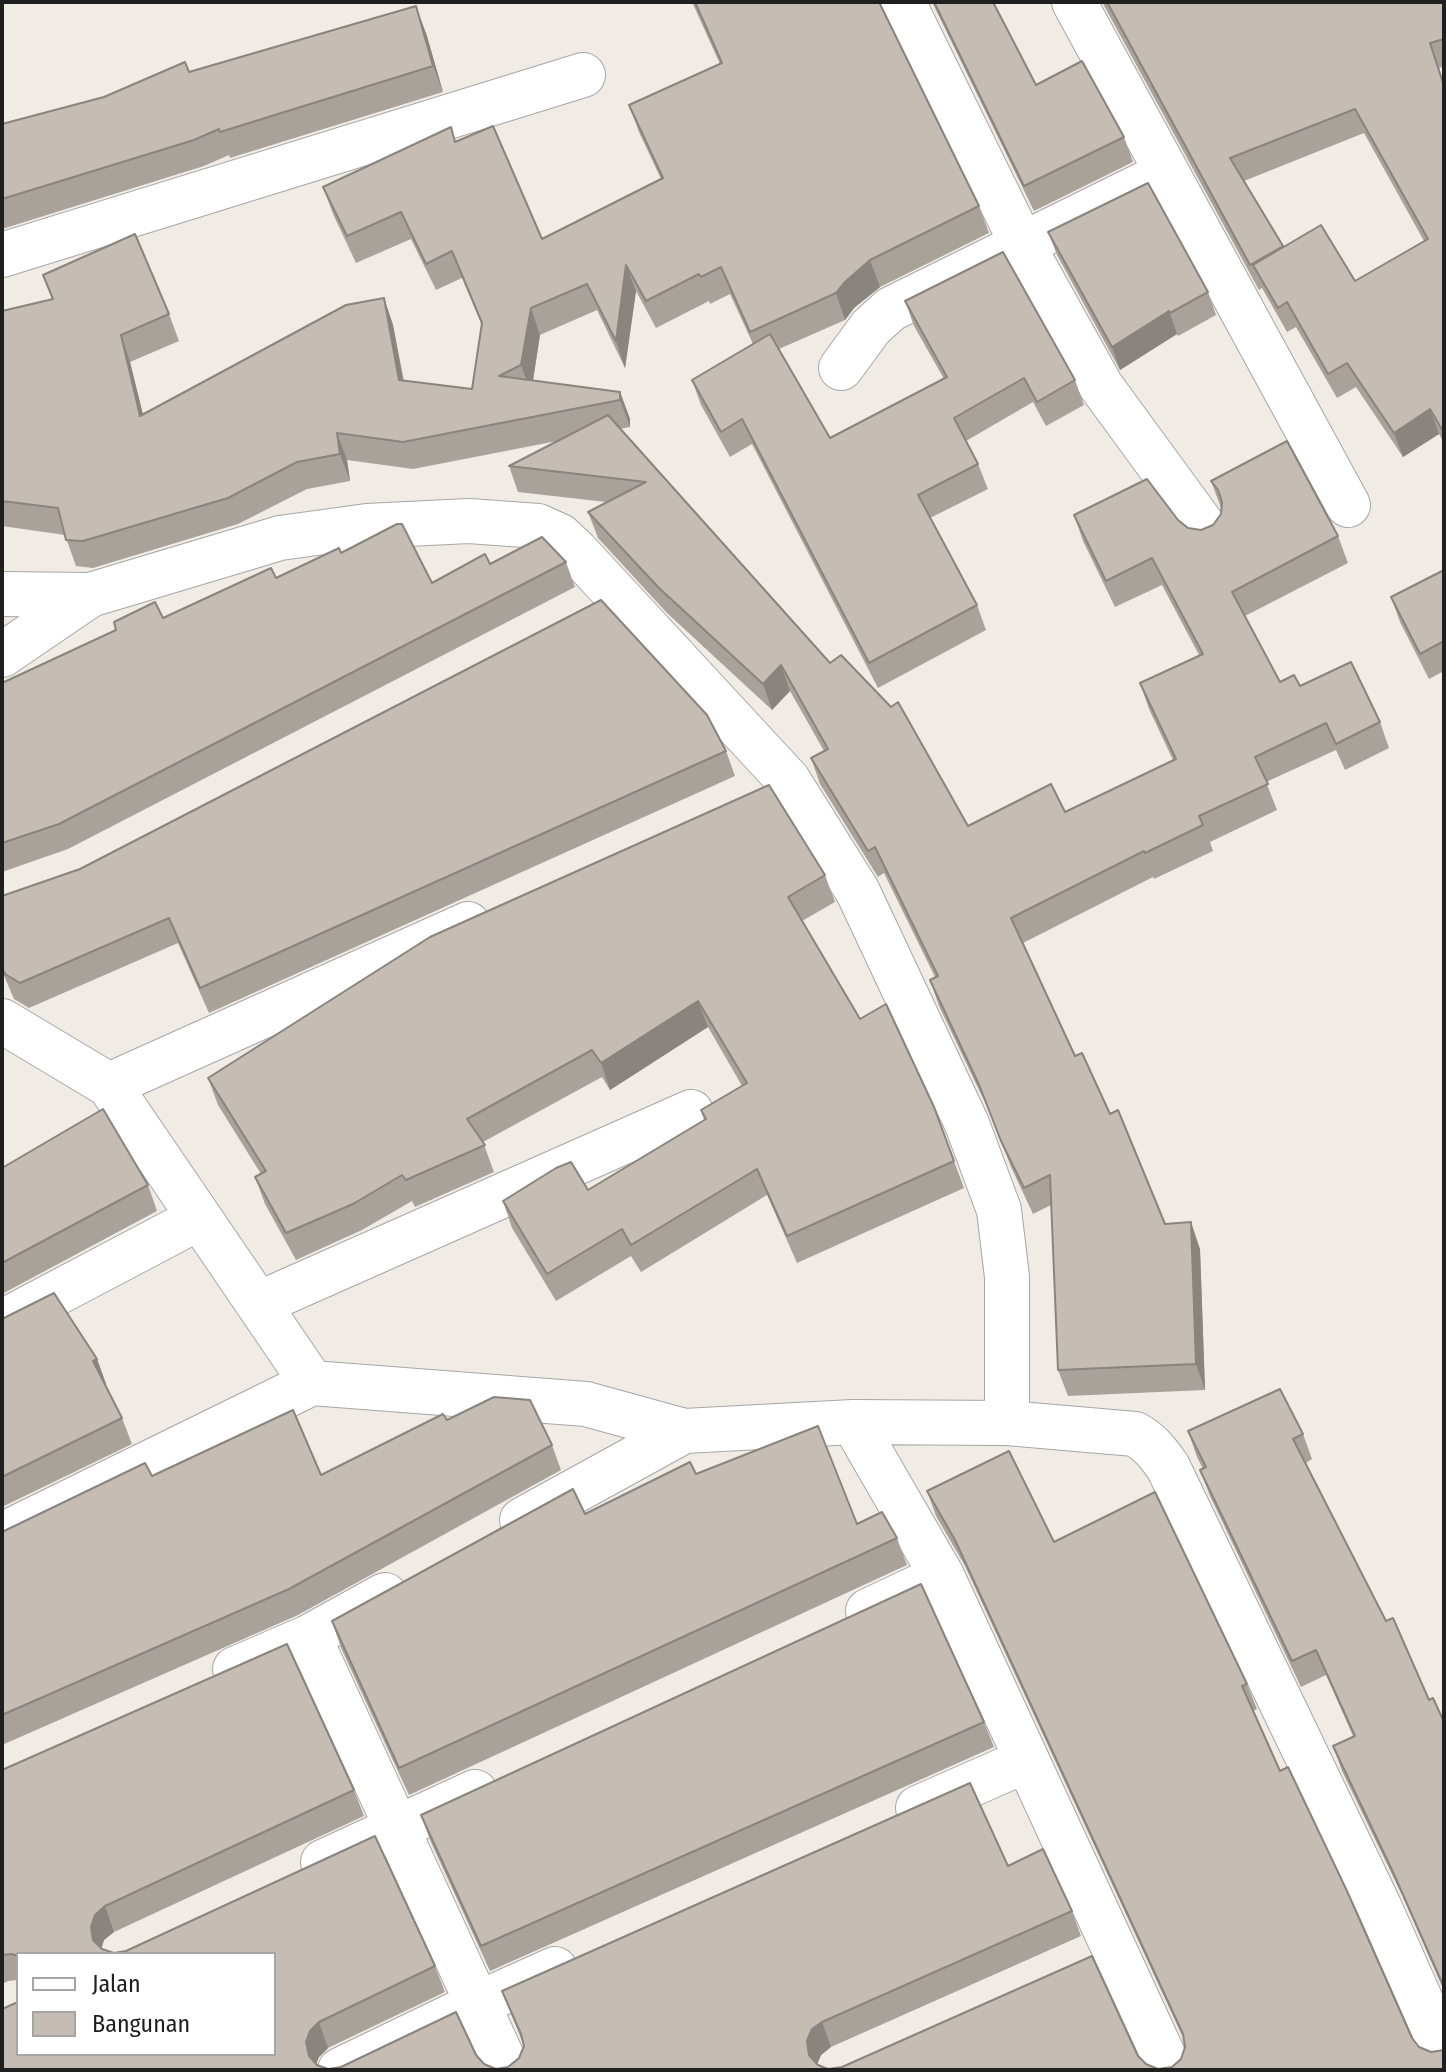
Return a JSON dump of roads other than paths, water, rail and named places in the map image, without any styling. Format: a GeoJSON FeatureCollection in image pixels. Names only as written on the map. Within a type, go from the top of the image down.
{"type":"FeatureCollection","features":[{"type":"Feature","properties":{"kind":"street"},"geometry":{"type":"LineString","coordinates":[[903,2],[1022,244],[1101,386],[1207,531]]}},
{"type":"Feature","properties":{"kind":"street"},"geometry":{"type":"LineString","coordinates":[[1074,2],[1348,505]]}},
{"type":"Feature","properties":{"kind":"street"},"geometry":{"type":"LineString","coordinates":[[2,255],[583,75]]}},
{"type":"Feature","properties":{"kind":"street"},"geometry":{"type":"LineString","coordinates":[[841,368],[871,327],[891,309],[1167,173]]}},
{"type":"Feature","properties":{"kind":"street"},"geometry":{"type":"LineString","coordinates":[[2,594],[90,595],[280,538],[367,526],[469,521],[538,526],[560,536],[788,780],[858,892],[967,1124],[999,1210],[1007,1277],[1007,1423]]}},
{"type":"Feature","properties":{"kind":"street"},"geometry":{"type":"LineString","coordinates":[[574,616],[616,594]]}},
{"type":"Feature","properties":{"kind":"street"},"geometry":{"type":"LineString","coordinates":[[2,655],[90,595]]}},
{"type":"Feature","properties":{"kind":"street"},"geometry":{"type":"LineString","coordinates":[[745,799],[788,780]]}},
{"type":"Feature","properties":{"kind":"street"},"geometry":{"type":"LineString","coordinates":[[109,1085],[499,910]]}},
{"type":"Feature","properties":{"kind":"street"},"geometry":{"type":"LineString","coordinates":[[2,1021],[109,1085],[312,1383]]}},
{"type":"Feature","properties":{"kind":"street"},"geometry":{"type":"LineString","coordinates":[[258,1304],[691,1112]]}},
{"type":"Feature","properties":{"kind":"street"},"geometry":{"type":"LineString","coordinates":[[2,1322],[199,1218]]}},
{"type":"Feature","properties":{"kind":"street"},"geometry":{"type":"LineString","coordinates":[[2,1535],[312,1383],[586,1404],[684,1431],[853,1422],[1007,1423],[1135,1434],[1148,1441],[1168,1467],[1379,1906],[1444,2053]]}},
{"type":"Feature","properties":{"kind":"street"},"geometry":{"type":"LineString","coordinates":[[853,1422],[942,1576],[1027,1760],[1100,1955],[1170,2070]]}},
{"type":"Feature","properties":{"kind":"street"},"geometry":{"type":"LineString","coordinates":[[489,1538],[684,1431]]}},
{"type":"Feature","properties":{"kind":"street"},"geometry":{"type":"LineString","coordinates":[[207,1682],[309,1637],[420,1576]]}},
{"type":"Feature","properties":{"kind":"street"},"geometry":{"type":"LineString","coordinates":[[827,1629],[942,1576]]}},
{"type":"Feature","properties":{"kind":"street"},"geometry":{"type":"LineString","coordinates":[[309,1637],[508,2070]]}},
{"type":"Feature","properties":{"kind":"street"},"geometry":{"type":"LineString","coordinates":[[882,1824],[1027,1760]]}},
{"type":"Feature","properties":{"kind":"street"},"geometry":{"type":"LineString","coordinates":[[282,1881],[512,1775]]}},
{"type":"Feature","properties":{"kind":"street"},"geometry":{"type":"LineString","coordinates":[[340,2070],[477,2004],[593,1953]]}}]}
